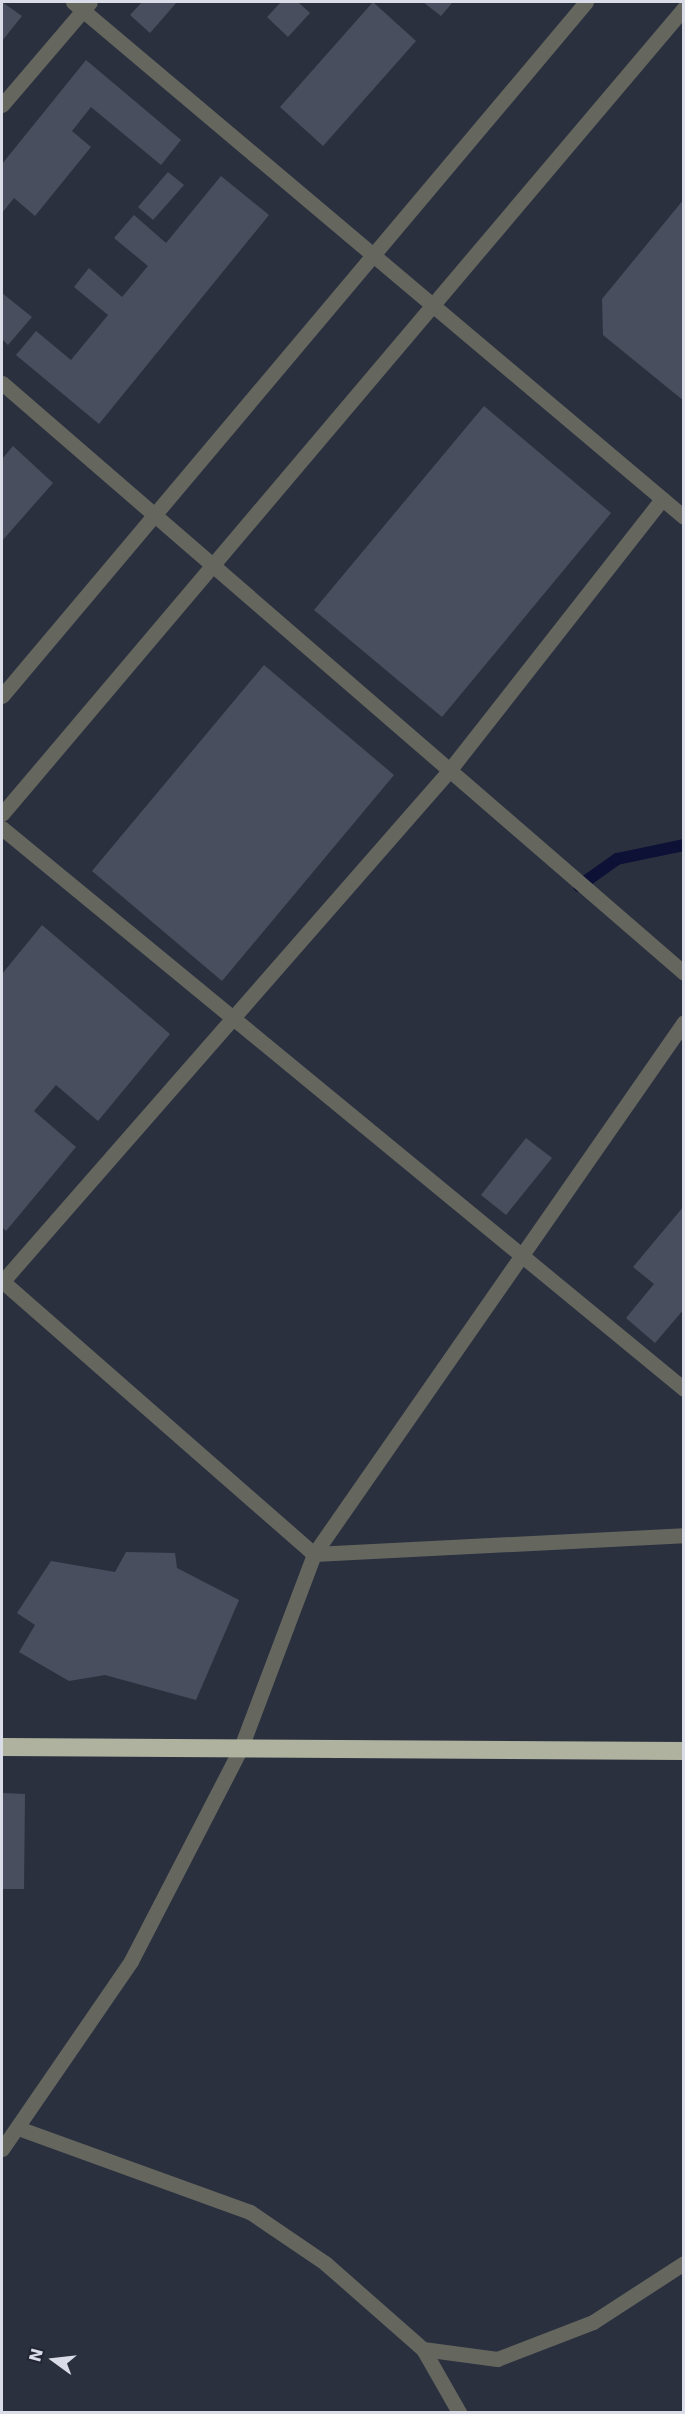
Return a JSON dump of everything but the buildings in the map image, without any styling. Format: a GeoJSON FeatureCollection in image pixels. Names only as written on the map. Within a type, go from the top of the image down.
{"type":"FeatureCollection","features":[{"type":"Feature","properties":{"kind":"highway"},"geometry":{"type":"LineString","coordinates":[[2,1747],[684,1751]]}},
{"type":"Feature","properties":{"kind":"street"},"geometry":{"type":"LineString","coordinates":[[2,696],[155,511],[586,2]]}},
{"type":"Feature","properties":{"kind":"street"},"geometry":{"type":"LineString","coordinates":[[2,105],[82,4],[433,306],[684,517]]}},
{"type":"Feature","properties":{"kind":"street"},"geometry":{"type":"LineString","coordinates":[[2,814],[684,8]]}},
{"type":"Feature","properties":{"kind":"street"},"geometry":{"type":"LineString","coordinates":[[2,383],[214,562],[562,873],[684,973]]}},
{"type":"Feature","properties":{"kind":"street"},"geometry":{"type":"LineString","coordinates":[[662,499],[448,772],[2,1282],[314,1554],[684,1535]]}},
{"type":"Feature","properties":{"kind":"street"},"geometry":{"type":"LineString","coordinates":[[2,828],[230,1019],[684,1389]]}},
{"type":"Feature","properties":{"kind":"street"},"geometry":{"type":"LineString","coordinates":[[2,2149],[131,1961],[240,1750],[314,1554],[684,1022]]}},
{"type":"Feature","properties":{"kind":"street"},"geometry":{"type":"LineString","coordinates":[[18,2128],[250,2212],[324,2263],[423,2349],[459,2412]]}},
{"type":"Feature","properties":{"kind":"street"},"geometry":{"type":"LineString","coordinates":[[423,2349],[497,2360],[592,2322],[684,2263]]}},
{"type":"Feature","properties":{"kind":"waterway"},"geometry":{"type":"LineString","coordinates":[[579,886],[617,859],[684,845]]}}]}
